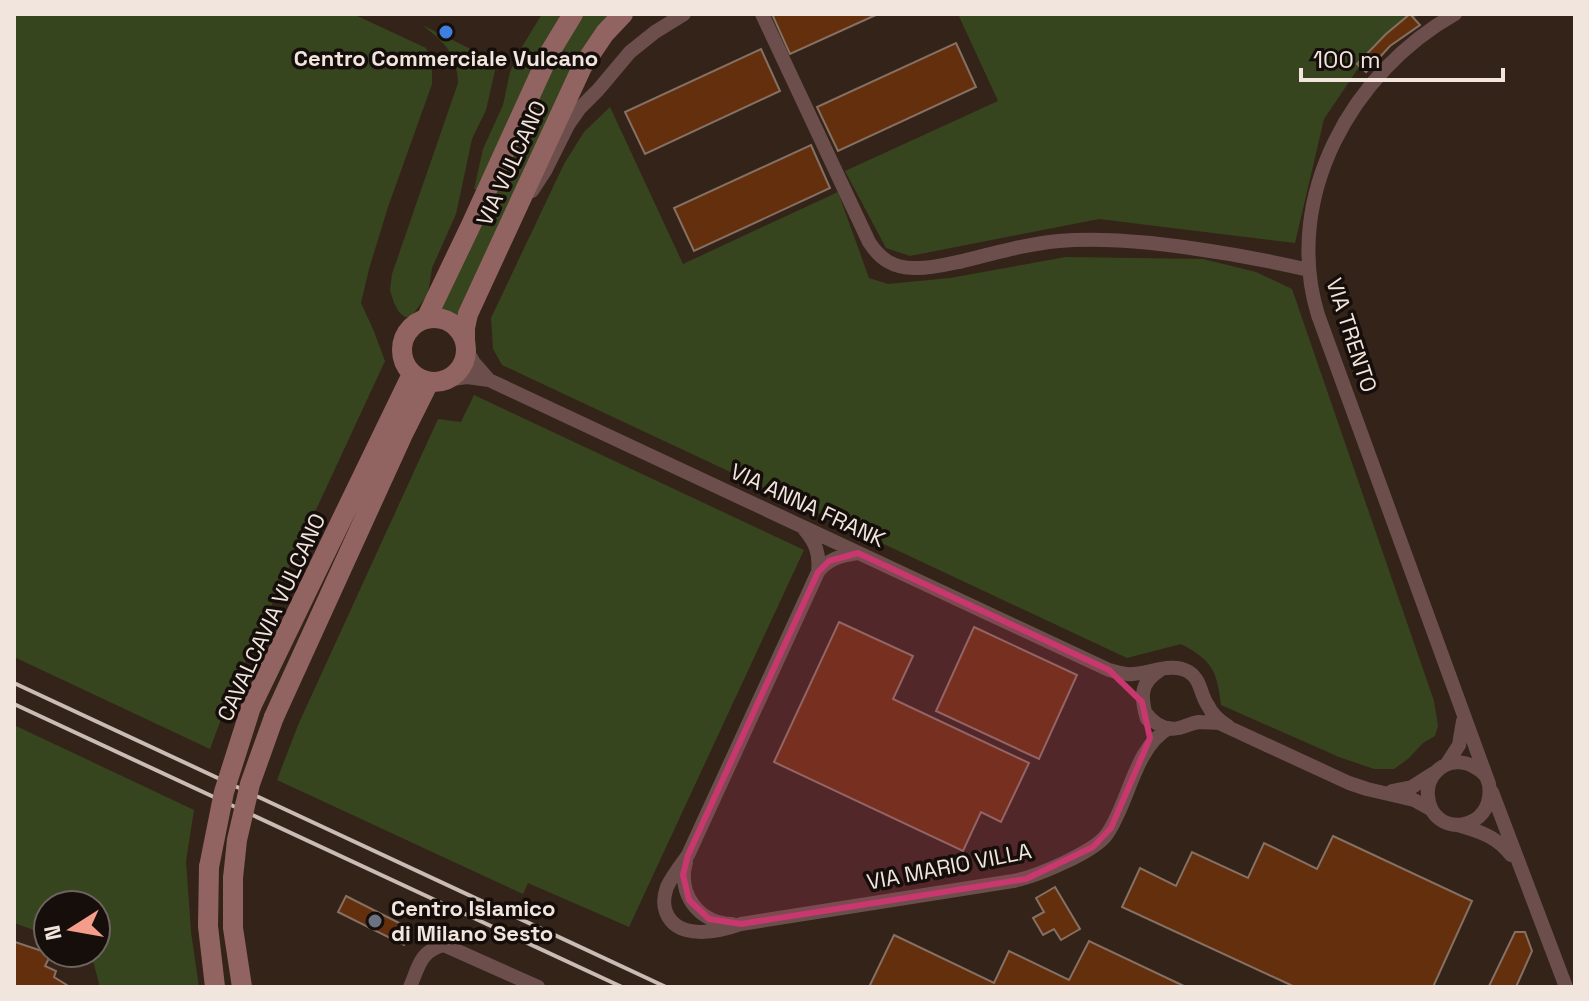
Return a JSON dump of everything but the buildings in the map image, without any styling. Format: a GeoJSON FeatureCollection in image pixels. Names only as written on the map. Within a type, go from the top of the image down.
{"type":"FeatureCollection","features":[{"type":"Feature","properties":{"kind":"main road","name":"VIA VULCANO"},"geometry":{"type":"LineString","coordinates":[[426,319],[550,52],[573,14]]}},
{"type":"Feature","properties":{"kind":"main road","name":"VIA VULCANO"},"geometry":{"type":"LineString","coordinates":[[465,346],[468,314],[582,67],[605,33],[623,14]]}},
{"type":"Feature","properties":{"kind":"main road"},"geometry":{"type":"LineString","coordinates":[[438,318],[450,322],[459,331],[465,346],[463,365],[452,377],[429,379],[403,359],[403,341],[407,332],[426,319],[438,318]]}},
{"type":"Feature","properties":{"kind":"main road","name":"CAVALCAVIA VULCANO"},"geometry":{"type":"LineString","coordinates":[[215,987],[208,934],[209,867],[224,792],[251,707],[429,379]]}},
{"type":"Feature","properties":{"kind":"main road","name":"CAVALCAVIA VULCANO"},"geometry":{"type":"LineString","coordinates":[[242,987],[234,942],[233,878],[237,840],[250,784],[274,717],[429,379]]}},
{"type":"Feature","properties":{"kind":"street"},"geometry":{"type":"LineString","coordinates":[[518,206],[538,183],[580,108],[630,52],[684,14]]}},
{"type":"Feature","properties":{"kind":"street"},"geometry":{"type":"LineString","coordinates":[[762,14],[869,242],[877,254],[889,263],[929,268],[1043,243],[1103,239],[1204,249],[1309,270]]}},
{"type":"Feature","properties":{"kind":"street","name":"VIA TRENTO"},"geometry":{"type":"LineString","coordinates":[[1455,14],[1420,36],[1391,62],[1365,92],[1343,125],[1323,167],[1313,205],[1308,243],[1309,270],[1318,315],[1487,780],[1566,987]]}},
{"type":"Feature","properties":{"kind":"street","name":"VIA ANNA FRANK"},"geometry":{"type":"LineString","coordinates":[[465,346],[489,380]]}},
{"type":"Feature","properties":{"kind":"street","name":"VIA ANNA FRANK"},"geometry":{"type":"LineString","coordinates":[[429,379],[467,377],[489,380],[1109,670],[1128,684],[1143,707]]}},
{"type":"Feature","properties":{"kind":"street"},"geometry":{"type":"LineString","coordinates":[[802,527],[816,547],[818,572]]}},
{"type":"Feature","properties":{"kind":"street"},"geometry":{"type":"LineString","coordinates":[[818,572],[829,561],[858,553]]}},
{"type":"Feature","properties":{"kind":"street","name":"VIA MARIO VILLA"},"geometry":{"type":"LineString","coordinates":[[741,924],[717,923],[695,908],[684,883],[684,867],[818,572]]}},
{"type":"Feature","properties":{"kind":"street"},"geometry":{"type":"LineString","coordinates":[[1203,695],[1196,717],[1179,728],[1159,726],[1143,707],[1142,692],[1152,675],[1170,667],[1180,668],[1197,679],[1213,714],[1228,726],[1349,783],[1414,800],[1432,810]]}},
{"type":"Feature","properties":{"kind":"street","name":"VIA ANNA FRANK"},"geometry":{"type":"LineString","coordinates":[[1109,670],[1128,674],[1160,670]]}},
{"type":"Feature","properties":{"kind":"street","name":"VIA TRENTO"},"geometry":{"type":"LineString","coordinates":[[1461,705],[1461,737],[1455,752],[1431,779],[1427,789],[1428,800],[1432,810],[1447,823],[1494,838],[1509,852],[1521,871]]}},
{"type":"Feature","properties":{"kind":"street","name":"VIA MARIO VILLA"},"geometry":{"type":"LineString","coordinates":[[1143,707],[1149,730],[1148,747]]}},
{"type":"Feature","properties":{"kind":"street"},"geometry":{"type":"LineString","coordinates":[[1188,724],[1209,722],[1228,726]]}},
{"type":"Feature","properties":{"kind":"street","name":"VIA MARIO VILLA"},"geometry":{"type":"LineString","coordinates":[[688,855],[667,888],[665,909],[673,923],[681,928],[703,932],[1034,876],[1101,842],[1111,828],[1148,747],[1169,728]]}},
{"type":"Feature","properties":{"kind":"street"},"geometry":{"type":"LineString","coordinates":[[1383,792],[1412,787],[1442,768],[1457,762],[1467,763],[1477,768],[1487,780],[1489,804],[1476,820],[1457,825]]}},
{"type":"Feature","properties":{"kind":"street"},"geometry":{"type":"LineString","coordinates":[[410,987],[424,954],[444,945],[538,987]]}},
{"type":"Feature","properties":{"kind":"highlighted area"},"geometry":{"type":"Polygon","coordinates":[[[858,553],[1109,670],[1142,702],[1150,738],[1111,828],[1093,847],[1026,879],[741,924],[709,919],[689,900],[683,875],[688,855],[818,572],[829,561],[858,553]]]}},
{"type":"Feature","properties":{"kind":"green space"},"geometry":{"type":"Polygon","coordinates":[[[14,14],[353,14],[426,48],[432,62],[432,84],[388,207],[361,303],[385,361],[230,695],[210,749],[14,657],[14,14]]]}},
{"type":"Feature","properties":{"kind":"green space"},"geometry":{"type":"Polygon","coordinates":[[[542,14],[561,14],[477,190],[474,189],[483,149],[503,105],[510,72],[542,14]]]}},
{"type":"Feature","properties":{"kind":"green space"},"geometry":{"type":"Polygon","coordinates":[[[582,14],[612,14],[457,322],[438,313],[563,44],[582,14]]]}},
{"type":"Feature","properties":{"kind":"green space"},"geometry":{"type":"Polygon","coordinates":[[[958,14],[1420,14],[1374,45],[1324,119],[1295,243],[1099,219],[910,256],[886,248],[845,171],[998,101],[958,14]]]}},
{"type":"Feature","properties":{"kind":"green space"},"geometry":{"type":"Polygon","coordinates":[[[422,25],[497,62],[486,110],[472,139],[456,214],[432,268],[428,294],[411,317],[405,317],[394,303],[390,290],[392,274],[458,83],[455,64],[448,49],[422,25]]]}},
{"type":"Feature","properties":{"kind":"green space"},"geometry":{"type":"Polygon","coordinates":[[[610,107],[683,264],[838,192],[869,278],[888,284],[950,278],[1066,257],[1203,259],[1256,272],[1292,289],[1434,701],[1438,726],[1435,736],[1394,769],[1374,769],[1339,757],[1221,705],[1212,668],[1181,644],[1127,658],[502,365],[493,349],[491,318],[564,164],[584,132],[610,107]]]}},
{"type":"Feature","properties":{"kind":"green space"},"geometry":{"type":"Polygon","coordinates":[[[474,395],[804,550],[629,927],[528,883],[523,894],[277,780],[298,725],[438,419],[461,422],[474,395]]]}},
{"type":"Feature","properties":{"kind":"green space"},"geometry":{"type":"Polygon","coordinates":[[[14,725],[194,810],[186,861],[199,987],[100,987],[95,969],[112,969],[112,889],[32,889],[32,929],[14,923],[14,725]]]}},
{"type":"Feature","properties":{"kind":"railway"},"geometry":{"type":"LineString","coordinates":[[14,683],[666,987]]}},
{"type":"Feature","properties":{"kind":"railway"},"geometry":{"type":"LineString","coordinates":[[14,704],[622,987]]}},
{"type":"Feature","properties":{"kind":"place","name":"Centro Commerciale Vulcano"},"geometry":{"type":"Point","coordinates":[446,32]}},
{"type":"Feature","properties":{"kind":"place","name":"Centro Islamico di Milano Sesto"},"geometry":{"type":"Point","coordinates":[375,921]}}]}
